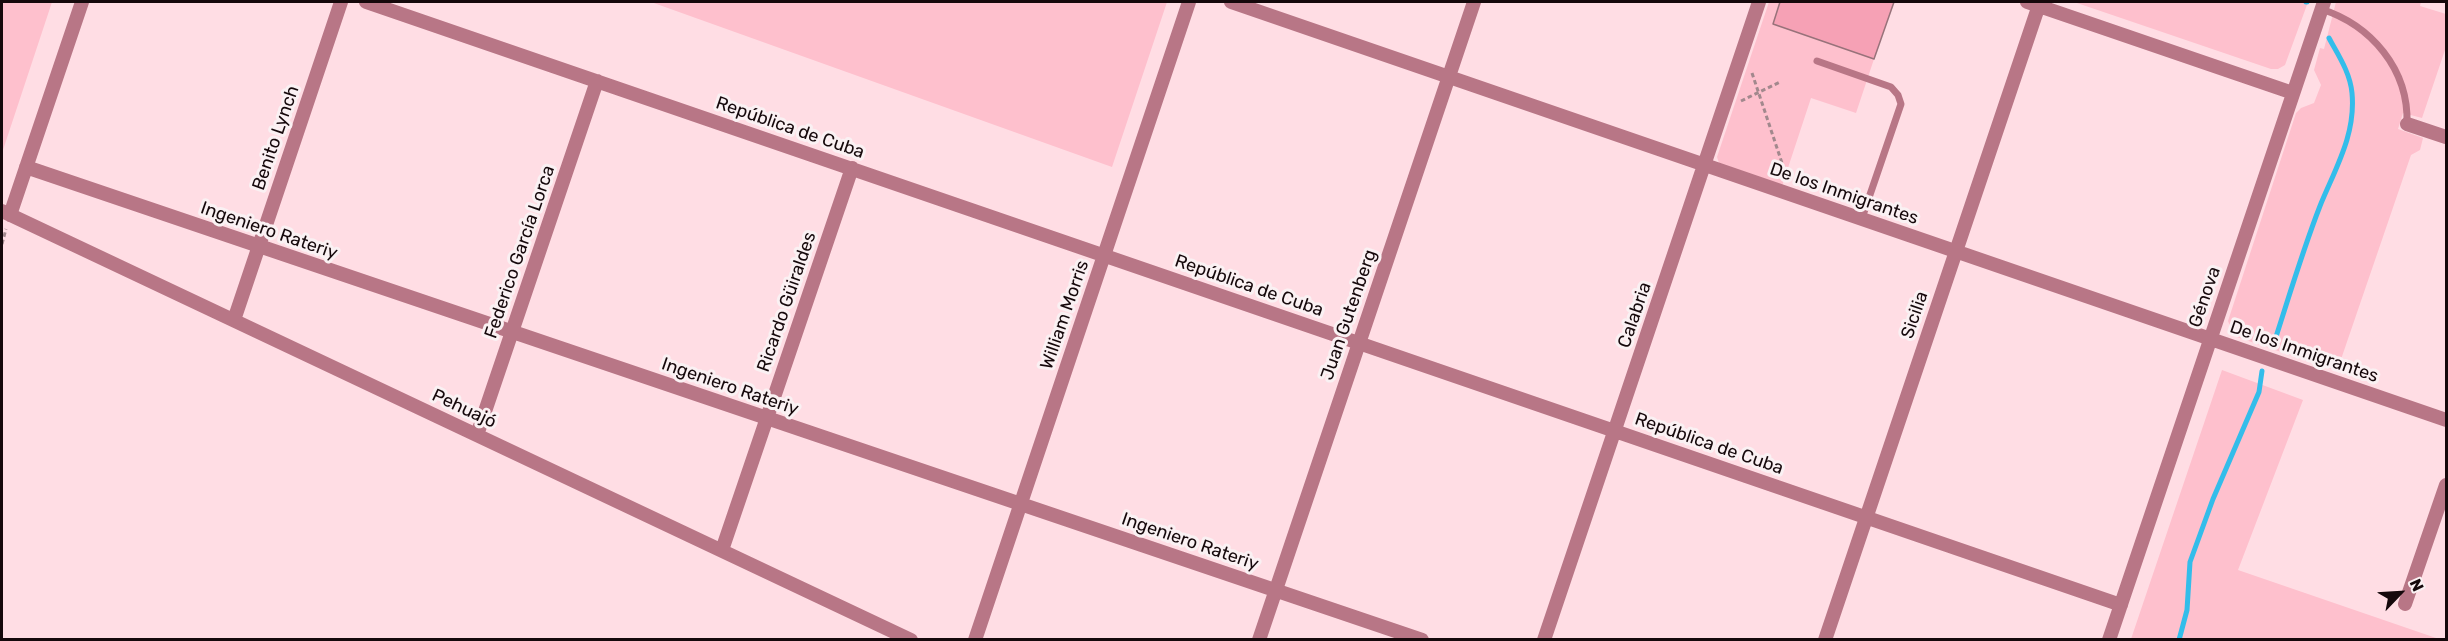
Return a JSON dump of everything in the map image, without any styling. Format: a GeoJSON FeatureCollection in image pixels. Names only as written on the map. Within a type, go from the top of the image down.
{"type":"FeatureCollection","features":[{"type":"Feature","properties":{"kind":"street"},"geometry":{"type":"LineString","coordinates":[[6,213],[26,167],[82,2]]}},
{"type":"Feature","properties":{"kind":"street","name":"Benito Lynch"},"geometry":{"type":"LineString","coordinates":[[234,320],[341,2]]}},
{"type":"Feature","properties":{"kind":"street","name":"República de Cuba"},"geometry":{"type":"LineString","coordinates":[[366,2],[2121,605]]}},
{"type":"Feature","properties":{"kind":"street","name":"William Morris"},"geometry":{"type":"LineString","coordinates":[[975,639],[1189,2]]}},
{"type":"Feature","properties":{"kind":"street","name":"De los Inmigrantes"},"geometry":{"type":"LineString","coordinates":[[1231,2],[2446,420]]}},
{"type":"Feature","properties":{"kind":"street","name":"Juan Gutenberg"},"geometry":{"type":"LineString","coordinates":[[1259,639],[1473,2]]}},
{"type":"Feature","properties":{"kind":"street","name":"Calabria"},"geometry":{"type":"LineString","coordinates":[[1544,639],[1759,2]]}},
{"type":"Feature","properties":{"kind":"street"},"geometry":{"type":"LineString","coordinates":[[2035,3],[2293,93]]}},
{"type":"Feature","properties":{"kind":"street","name":"Sicilia"},"geometry":{"type":"LineString","coordinates":[[1825,639],[1956,251],[2035,3]]}},
{"type":"Feature","properties":{"kind":"street","name":"Génova"},"geometry":{"type":"LineString","coordinates":[[2109,639],[2322,5]]}},
{"type":"Feature","properties":{"kind":"street","name":"Federico García Lorca"},"geometry":{"type":"LineString","coordinates":[[477,435],[597,81]]}},
{"type":"Feature","properties":{"kind":"street"},"geometry":{"type":"LineString","coordinates":[[2407,124],[2446,137]]}},
{"type":"Feature","properties":{"kind":"street","name":"Ingeniero Rateriy"},"geometry":{"type":"LineString","coordinates":[[26,167],[1422,639]]}},
{"type":"Feature","properties":{"kind":"street","name":"Ricardo Güiraldes"},"geometry":{"type":"LineString","coordinates":[[722,550],[852,168]]}},
{"type":"Feature","properties":{"kind":"street","name":"Pehuajó"},"geometry":{"type":"LineString","coordinates":[[6,213],[911,639]]}},
{"type":"Feature","properties":{"kind":"street"},"geometry":{"type":"LineString","coordinates":[[2405,604],[2446,485]]}},
{"type":"Feature","properties":{"kind":"lane"},"geometry":{"type":"LineString","coordinates":[[2322,5],[2369,33],[2385,52],[2398,78],[2408,111],[2407,124]]}},
{"type":"Feature","properties":{"kind":"lane"},"geometry":{"type":"LineString","coordinates":[[1817,61],[1891,87],[1901,104],[1862,218]]}},
{"type":"Feature","properties":{"kind":"path"},"geometry":{"type":"LineString","coordinates":[[1753,69],[1757,93],[1786,175]]}},
{"type":"Feature","properties":{"kind":"path"},"geometry":{"type":"LineString","coordinates":[[1723,110],[1780,82]]}},
{"type":"Feature","properties":{"kind":"shaded area"},"geometry":{"type":"Polygon","coordinates":[[[2,2],[52,2],[2,153],[2,2]]]}},
{"type":"Feature","properties":{"kind":"shaded area"},"geometry":{"type":"Polygon","coordinates":[[[651,2],[1167,2],[1112,167],[651,2]]]}},
{"type":"Feature","properties":{"kind":"shaded area"},"geometry":{"type":"Polygon","coordinates":[[[1769,2],[1780,2],[1773,24],[1874,59],[1856,113],[1811,98],[1782,186],[1719,163],[1717,157],[1769,2]]]}},
{"type":"Feature","properties":{"kind":"shaded area"},"geometry":{"type":"Polygon","coordinates":[[[2074,2],[2308,2],[2285,65],[2278,69],[2271,69],[2074,2]]]}},
{"type":"Feature","properties":{"kind":"shaded area"},"geometry":{"type":"Polygon","coordinates":[[[2336,2],[2421,2],[2420,6],[2446,14],[2446,47],[2422,118],[2403,113],[2398,129],[2423,138],[2420,150],[2411,155],[2337,371],[2234,336],[2228,321],[2296,113],[2301,108],[2314,103],[2321,85],[2314,70],[2320,48],[2324,49],[2336,2]]]}},
{"type":"Feature","properties":{"kind":"shaded area"},"geometry":{"type":"Polygon","coordinates":[[[2222,370],[2303,400],[2238,570],[2439,639],[2131,639],[2222,370]]]}},
{"type":"Feature","properties":{"kind":"building"},"geometry":{"type":"Polygon","coordinates":[[[1780,2],[1894,2],[1874,59],[1773,24],[1780,2]]]}},
{"type":"Feature","properties":{"kind":"waterway"},"geometry":{"type":"LineString","coordinates":[[2273,346],[2307,241],[2343,151],[2351,123],[2351,85],[2329,38]]}},
{"type":"Feature","properties":{"kind":"waterway"},"geometry":{"type":"LineString","coordinates":[[2179,640],[2187,610],[2190,562],[2213,499],[2259,392],[2262,371]]}}]}
